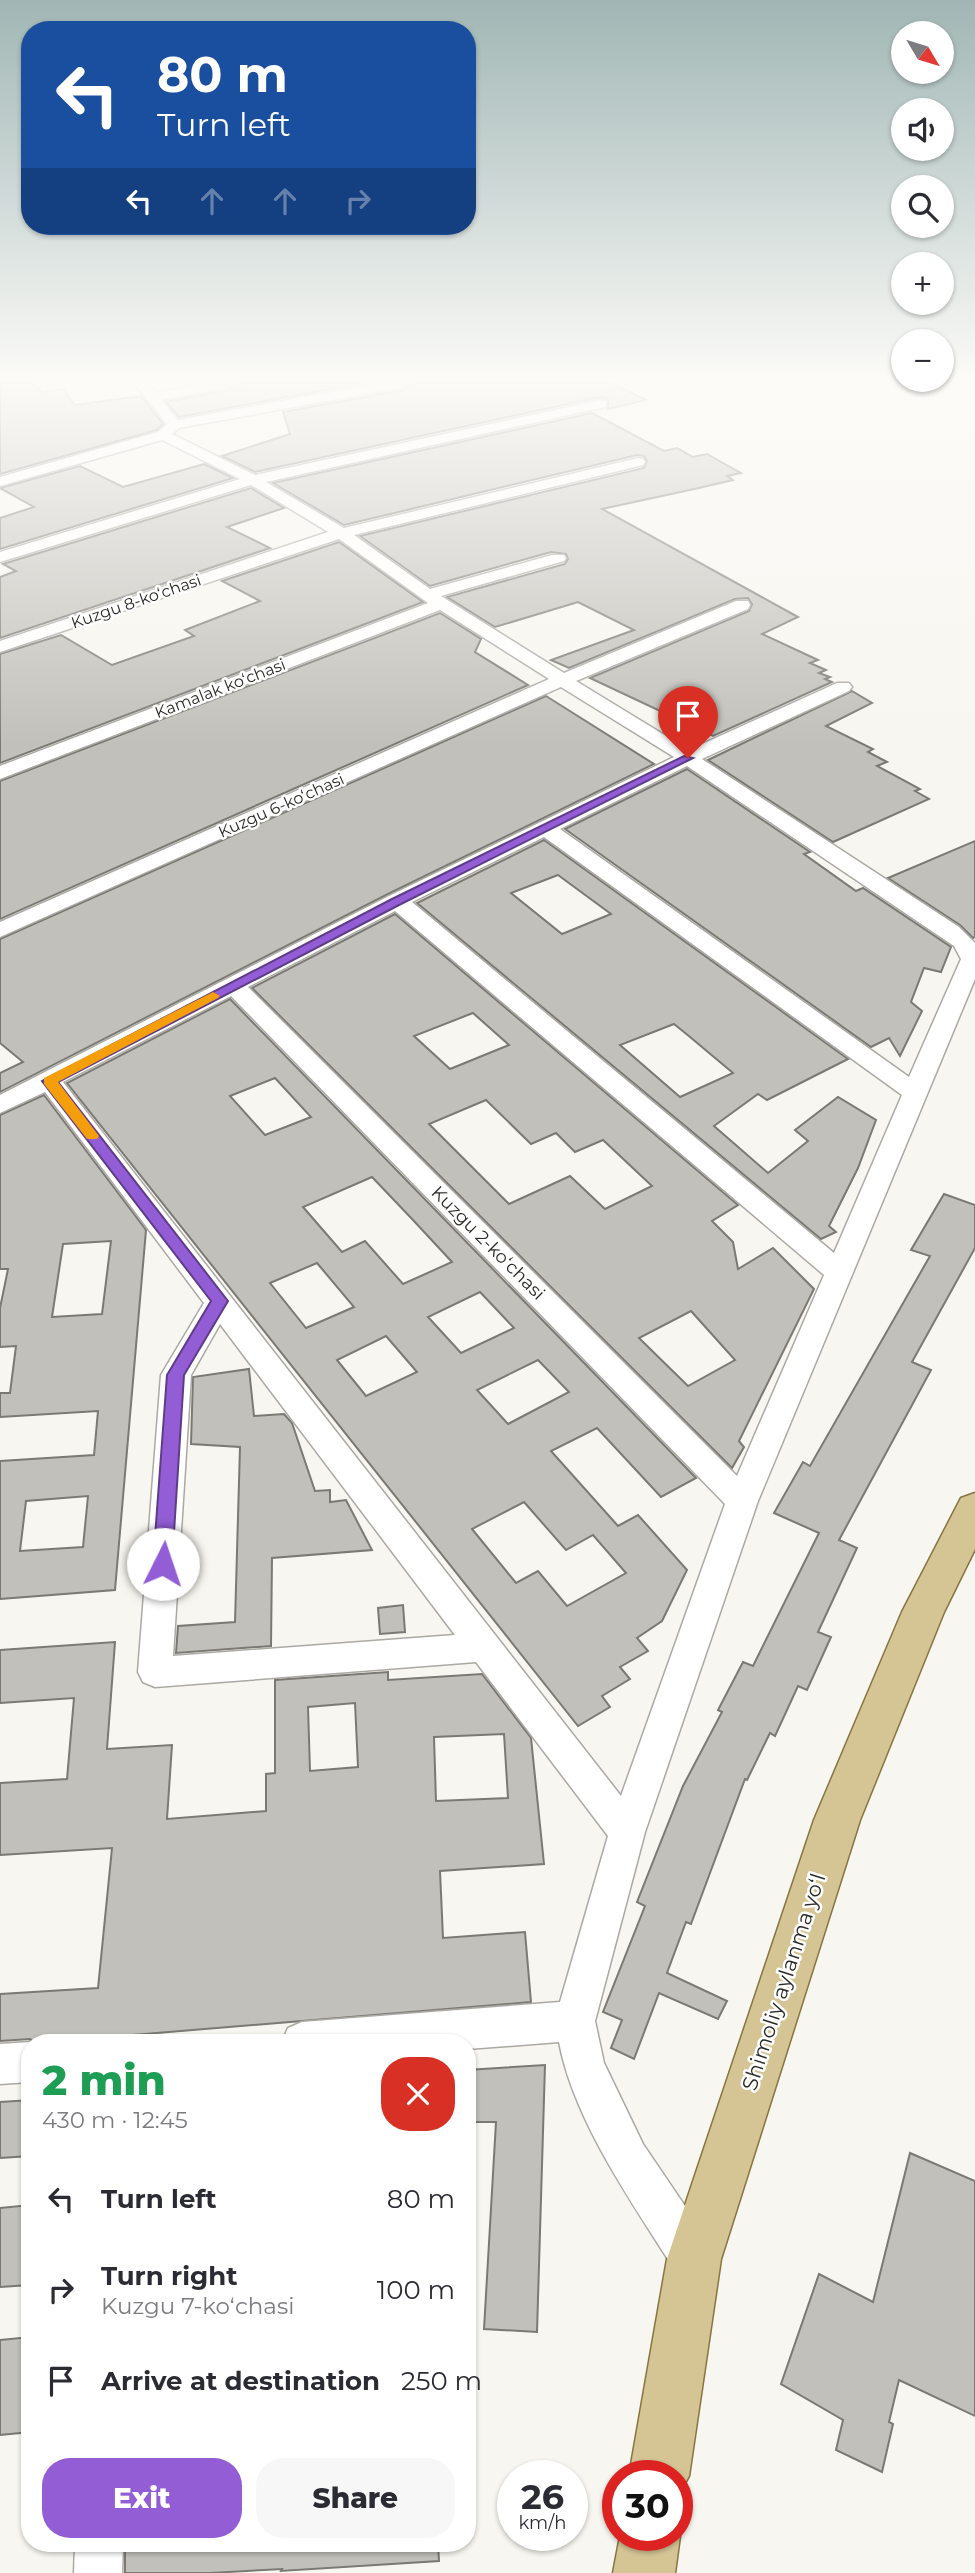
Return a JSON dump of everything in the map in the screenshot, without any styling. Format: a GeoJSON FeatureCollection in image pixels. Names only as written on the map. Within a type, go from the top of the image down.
{"type":"FeatureCollection","features":[{"type":"Feature","properties":{"kind":"main road","name":"Shimoliy aylanma yoʻl"},"geometry":{"type":"LineString","coordinates":[[662,2460],[694,2259],[837,1820],[923,1612],[975,1509]]}},
{"type":"Feature","properties":{"kind":"main road"},"geometry":{"type":"LineString","coordinates":[[644,2573],[648,2551]]}},
{"type":"Feature","properties":{"kind":"street"},"geometry":{"type":"LineString","coordinates":[[0,557],[177,503]]}},
{"type":"Feature","properties":{"kind":"street"},"geometry":{"type":"LineString","coordinates":[[291,503],[342,534],[434,600],[688,758],[951,932],[969,949],[972,959],[742,1501],[627,1832],[575,2021],[584,2067],[628,2159],[694,2259]]}},
{"type":"Feature","properties":{"kind":"street","name":"Kuzgu 8-koʻchasi"},"geometry":{"type":"LineString","coordinates":[[0,647],[303,544],[460,503]]}},
{"type":"Feature","properties":{"kind":"street","name":"Kamalak koʻchasi"},"geometry":{"type":"LineString","coordinates":[[0,773],[434,600],[558,558]]}},
{"type":"Feature","properties":{"kind":"street","name":"Kuzgu 6-koʻchasi"},"geometry":{"type":"LineString","coordinates":[[0,930],[562,680],[742,605]]}},
{"type":"Feature","properties":{"kind":"street"},"geometry":{"type":"LineString","coordinates":[[0,1105],[397,901],[688,758],[843,687]]}},
{"type":"Feature","properties":{"kind":"street"},"geometry":{"type":"LineString","coordinates":[[545,828],[915,1093]]}},
{"type":"Feature","properties":{"kind":"street"},"geometry":{"type":"LineString","coordinates":[[397,901],[839,1272]]}},
{"type":"Feature","properties":{"kind":"street","name":"Kuzgu 2-koʻchasi"},"geometry":{"type":"LineString","coordinates":[[233,985],[742,1501]]}},
{"type":"Feature","properties":{"kind":"street"},"geometry":{"type":"LineString","coordinates":[[49,1081],[627,1832]]}},
{"type":"Feature","properties":{"kind":"street"},"geometry":{"type":"LineString","coordinates":[[220,1301],[176,1375],[155,1672],[486,1647]]}},
{"type":"Feature","properties":{"kind":"street"},"geometry":{"type":"LineString","coordinates":[[406,2034],[575,2021]]}},
{"type":"Feature","properties":{"kind":"street"},"geometry":{"type":"LineString","coordinates":[[0,2064],[21,2063]]}},
{"type":"Feature","properties":{"kind":"street"},"geometry":{"type":"LineString","coordinates":[[98,2573],[99,2552]]}},
{"type":"Feature","properties":{"kind":"building"},"geometry":{"type":"Polygon","coordinates":[[[27,503],[151,503],[0,549],[0,518],[34,507],[27,503]]]}},
{"type":"Feature","properties":{"kind":"building"},"geometry":{"type":"Polygon","coordinates":[[[202,503],[276,503],[284,508],[227,527],[270,548],[0,638],[0,577],[16,571],[3,564],[202,503]]]}},
{"type":"Feature","properties":{"kind":"building"},"geometry":{"type":"Polygon","coordinates":[[[307,503],[436,503],[344,525],[307,503]]]}},
{"type":"Feature","properties":{"kind":"building"},"geometry":{"type":"Polygon","coordinates":[[[498,503],[629,503],[602,509],[798,617],[762,634],[818,660],[810,663],[826,670],[819,673],[830,677],[825,679],[832,682],[713,736],[590,678],[749,611],[752,604],[748,598],[735,599],[569,668],[551,660],[634,630],[578,602],[495,627],[447,597],[565,564],[568,559],[566,554],[551,552],[430,586],[360,536],[498,503]]]}},
{"type":"Feature","properties":{"kind":"building"},"geometry":{"type":"Polygon","coordinates":[[[339,542],[423,602],[0,763],[0,654],[61,635],[112,665],[194,636],[185,630],[260,601],[222,581],[339,542]]]}},
{"type":"Feature","properties":{"kind":"building"},"geometry":{"type":"Polygon","coordinates":[[[440,613],[481,639],[475,652],[528,685],[0,919],[0,781],[440,613]]]}},
{"type":"Feature","properties":{"kind":"building"},"geometry":{"type":"Polygon","coordinates":[[[852,691],[872,703],[826,726],[873,749],[868,752],[887,762],[877,766],[920,789],[915,791],[929,799],[833,842],[708,760],[852,691]]]}},
{"type":"Feature","properties":{"kind":"building"},"geometry":{"type":"Polygon","coordinates":[[[546,696],[654,764],[388,894],[0,1092],[0,1073],[23,1062],[0,1043],[0,939],[546,696]]]}},
{"type":"Feature","properties":{"kind":"building"},"geometry":{"type":"Polygon","coordinates":[[[687,769],[810,852],[804,854],[856,891],[863,888],[951,947],[941,972],[924,968],[911,1002],[922,1011],[900,1056],[889,1038],[871,1047],[565,829],[687,769]]]}},
{"type":"Feature","properties":{"kind":"building"},"geometry":{"type":"Polygon","coordinates":[[[544,840],[848,1059],[767,1100],[758,1094],[714,1126],[768,1173],[808,1141],[795,1130],[838,1097],[876,1120],[858,1168],[829,1226],[836,1232],[821,1239],[417,903],[544,840]],[[558,875],[511,893],[562,934],[611,914],[577,889],[558,875]],[[674,1024],[620,1045],[680,1097],[733,1073],[690,1037],[674,1024]]]}},
{"type":"Feature","properties":{"kind":"building"},"geometry":{"type":"Polygon","coordinates":[[[975,841],[973,938],[960,925],[888,878],[975,841]]]}},
{"type":"Feature","properties":{"kind":"building"},"geometry":{"type":"Polygon","coordinates":[[[395,914],[738,1205],[712,1221],[733,1242],[738,1269],[773,1248],[814,1289],[739,1441],[744,1447],[732,1468],[252,988],[395,914]],[[473,1013],[414,1036],[450,1069],[509,1045],[473,1013]],[[486,1100],[429,1124],[509,1204],[570,1176],[605,1209],[652,1186],[603,1140],[575,1152],[556,1133],[531,1144],[486,1100]],[[691,1311],[639,1338],[688,1386],[735,1360],[691,1311]]]}},
{"type":"Feature","properties":{"kind":"building"},"geometry":{"type":"Polygon","coordinates":[[[230,999],[696,1478],[661,1497],[597,1428],[551,1451],[618,1526],[638,1515],[687,1570],[662,1621],[637,1638],[648,1651],[620,1667],[630,1679],[602,1696],[610,1707],[578,1726],[67,1083],[230,999]],[[275,1078],[230,1096],[265,1135],[311,1117],[275,1078]],[[372,1177],[303,1207],[342,1252],[365,1241],[403,1284],[452,1262],[372,1177]],[[317,1263],[270,1283],[306,1328],[354,1307],[317,1263]],[[480,1292],[428,1317],[461,1353],[514,1328],[480,1292]],[[386,1336],[337,1360],[366,1396],[417,1372],[386,1336]],[[538,1360],[477,1390],[508,1424],[569,1392],[538,1360]],[[524,1502],[472,1529],[516,1583],[538,1571],[567,1606],[626,1573],[593,1535],[566,1550],[524,1502]]]}},
{"type":"Feature","properties":{"kind":"building"},"geometry":{"type":"Polygon","coordinates":[[[44,1095],[146,1230],[115,1590],[0,1599],[0,1461],[94,1455],[98,1411],[0,1417],[0,1393],[10,1393],[16,1346],[0,1347],[0,1308],[8,1269],[0,1269],[0,1115],[44,1095]],[[111,1241],[63,1244],[52,1317],[102,1314],[111,1241]],[[88,1496],[26,1501],[20,1551],[83,1547],[88,1496]]]}},
{"type":"Feature","properties":{"kind":"building"},"geometry":{"type":"Polygon","coordinates":[[[944,1194],[975,1205],[975,1248],[912,1362],[931,1370],[839,1540],[857,1548],[818,1632],[831,1637],[807,1690],[798,1686],[775,1736],[770,1733],[747,1780],[745,1779],[691,1924],[686,1922],[667,1973],[727,2001],[718,2019],[659,1993],[634,2059],[611,2048],[622,2020],[603,2012],[645,1906],[637,1902],[683,1786],[722,1712],[718,1710],[743,1662],[753,1666],[819,1533],[774,1513],[803,1462],[810,1466],[930,1256],[911,1250],[944,1194]]]}},
{"type":"Feature","properties":{"kind":"building"},"geometry":{"type":"Polygon","coordinates":[[[249,1369],[254,1416],[284,1414],[292,1423],[315,1491],[330,1490],[330,1502],[346,1500],[372,1550],[272,1558],[271,1646],[176,1653],[178,1626],[235,1622],[240,1447],[191,1444],[193,1377],[249,1369]]]}},
{"type":"Feature","properties":{"kind":"building"},"geometry":{"type":"Polygon","coordinates":[[[403,1605],[405,1632],[380,1634],[378,1608],[403,1605]]]}},
{"type":"Feature","properties":{"kind":"building"},"geometry":{"type":"Polygon","coordinates":[[[115,1642],[107,1749],[172,1745],[167,1819],[266,1811],[266,1774],[275,1773],[275,1680],[388,1672],[388,1680],[482,1674],[531,1738],[544,1864],[440,1871],[443,1938],[525,1932],[531,2002],[145,2034],[21,2034],[21,2040],[0,2041],[0,1994],[98,1988],[112,1848],[0,1855],[0,1783],[67,1779],[74,1698],[0,1703],[0,1650],[115,1642]],[[355,1703],[308,1707],[310,1771],[358,1767],[355,1703]],[[504,1734],[434,1737],[436,1801],[508,1798],[504,1734]]]}},
{"type":"Feature","properties":{"kind":"building"},"geometry":{"type":"Polygon","coordinates":[[[545,2065],[537,2332],[484,2329],[496,2122],[476,2122],[476,2069],[545,2065]]]}},
{"type":"Feature","properties":{"kind":"building"},"geometry":{"type":"Polygon","coordinates":[[[21,2101],[21,2157],[0,2158],[0,2102],[21,2101]]]}},
{"type":"Feature","properties":{"kind":"building"},"geometry":{"type":"Polygon","coordinates":[[[910,2153],[975,2181],[975,2416],[899,2380],[889,2422],[893,2424],[882,2472],[836,2450],[843,2420],[781,2384],[819,2274],[873,2302],[910,2153]]]}},
{"type":"Feature","properties":{"kind":"building"},"geometry":{"type":"Polygon","coordinates":[[[21,2206],[21,2286],[0,2287],[0,2208],[21,2206]]]}},
{"type":"Feature","properties":{"kind":"building"},"geometry":{"type":"Polygon","coordinates":[[[21,2338],[21,2433],[0,2435],[0,2340],[21,2338]]]}},
{"type":"Feature","properties":{"kind":"building"},"geometry":{"type":"Polygon","coordinates":[[[125,2552],[438,2552],[439,2561],[281,2571],[282,2569],[210,2573],[125,2573],[125,2552]]]}},
{"type":"Feature","properties":{"kind":"slow traffic"},"geometry":{"type":"LineString","coordinates":[[92,1136],[49,1081],[213,996]]}},
{"type":"Feature","properties":{"kind":"route"},"geometry":{"type":"LineString","coordinates":[[163,1564],[176,1375],[220,1301],[49,1081],[397,901],[688,758]]}}]}
